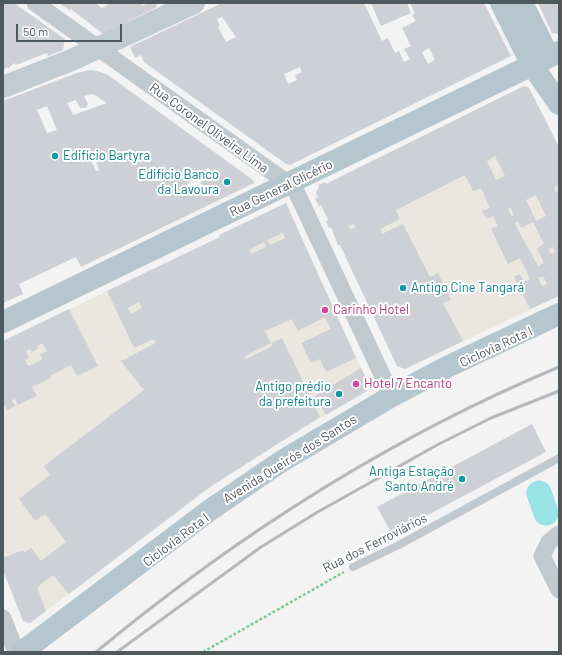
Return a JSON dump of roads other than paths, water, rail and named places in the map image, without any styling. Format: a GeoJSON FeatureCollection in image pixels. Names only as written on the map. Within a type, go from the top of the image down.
{"type":"FeatureCollection","features":[{"type":"Feature","properties":{"kind":"main road"},"geometry":{"type":"LineString","coordinates":[[501,3],[546,58]]}},
{"type":"Feature","properties":{"kind":"main road"},"geometry":{"type":"LineString","coordinates":[[522,3],[546,58],[559,104]]}},
{"type":"Feature","properties":{"kind":"main road","name":"Rua General Glicério"},"geometry":{"type":"LineString","coordinates":[[3,322],[546,58]]}},
{"type":"Feature","properties":{"kind":"main road","name":"Avenida Queirós dos Santos"},"geometry":{"type":"LineString","coordinates":[[22,652],[249,481],[392,396],[449,366],[559,314]]}},
{"type":"Feature","properties":{"kind":"street","name":"Rua Coronel Oliveira Lima"},"geometry":{"type":"LineString","coordinates":[[35,3],[289,184],[299,198],[392,396]]}},
{"type":"Feature","properties":{"kind":"street"},"geometry":{"type":"LineString","coordinates":[[3,87],[98,48],[194,3]]}},
{"type":"Feature","properties":{"kind":"street"},"geometry":{"type":"LineString","coordinates":[[559,534],[549,542],[542,556],[559,590]]}},
{"type":"Feature","properties":{"kind":"street"},"geometry":{"type":"LineString","coordinates":[[3,618],[16,652]]}},
{"type":"Feature","properties":{"kind":"lane","name":"Rua dos Ferroviários"},"geometry":{"type":"LineString","coordinates":[[353,567],[398,546],[559,458]]}},
{"type":"Feature","properties":{"kind":"waterway"},"geometry":{"type":"LineString","coordinates":[[539,493],[546,513]]}},
{"type":"Feature","properties":{"kind":"railway"},"geometry":{"type":"LineString","coordinates":[[96,652],[149,609],[204,568],[317,492],[376,457],[435,425],[559,367]]}},
{"type":"Feature","properties":{"kind":"railway"},"geometry":{"type":"LineString","coordinates":[[117,652],[261,547],[316,513],[437,445],[491,418],[559,391]]}},
{"type":"Feature","properties":{"kind":"place","name":"Edifício Bartyra"},"geometry":{"type":"Point","coordinates":[55,156]}},
{"type":"Feature","properties":{"kind":"place","name":"Edifício Banco da Lavoura"},"geometry":{"type":"Point","coordinates":[227,182]}},
{"type":"Feature","properties":{"kind":"place","name":"Antigo Cine Tangará"},"geometry":{"type":"Point","coordinates":[403,288]}},
{"type":"Feature","properties":{"kind":"place","name":"Carinho Hotel"},"geometry":{"type":"Point","coordinates":[325,310]}},
{"type":"Feature","properties":{"kind":"place","name":"Hotel 7 Encanto"},"geometry":{"type":"Point","coordinates":[356,384]}},
{"type":"Feature","properties":{"kind":"place","name":"Antigo prédio da prefeitura"},"geometry":{"type":"Point","coordinates":[339,394]}},
{"type":"Feature","properties":{"kind":"place","name":"Antiga Estação Santo André"},"geometry":{"type":"Point","coordinates":[462,479]}}]}
